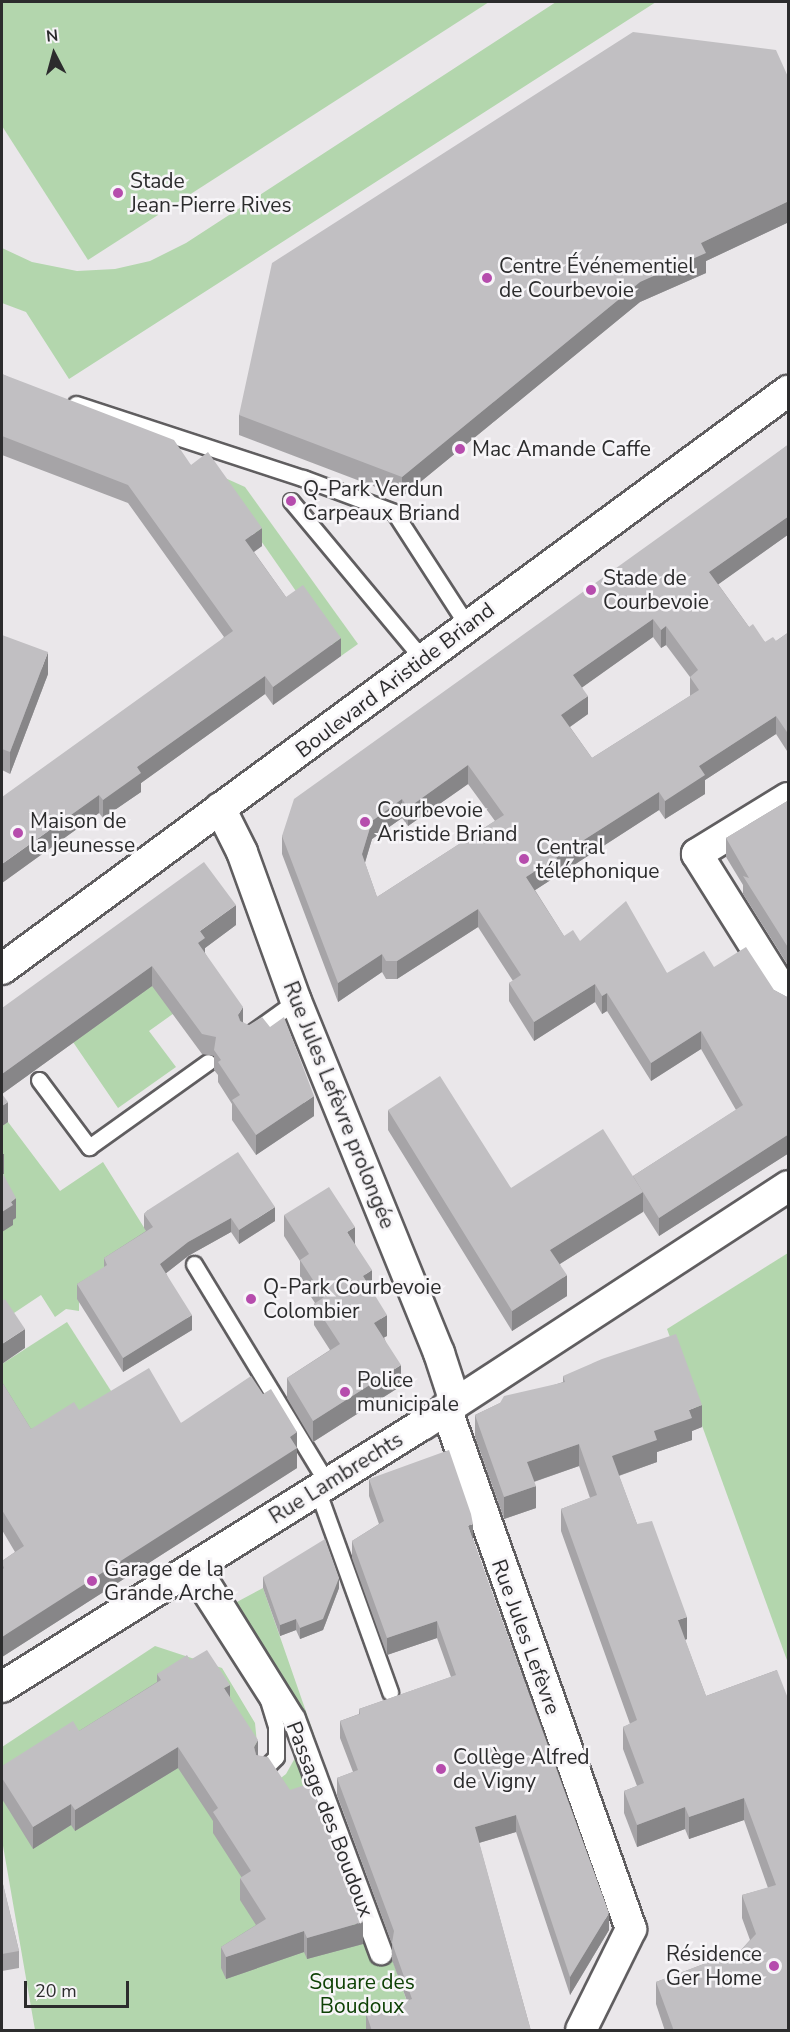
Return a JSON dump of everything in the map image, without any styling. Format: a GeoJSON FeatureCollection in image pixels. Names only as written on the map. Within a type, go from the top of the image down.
{"type":"FeatureCollection","features":[{"type":"Feature","properties":{"kind":"street","name":"Boulevard Aristide Briand"},"geometry":{"type":"LineString","coordinates":[[2,969],[422,658],[789,391]]}},
{"type":"Feature","properties":{"kind":"street"},"geometry":{"type":"LineString","coordinates":[[789,798],[698,854],[789,999]]}},
{"type":"Feature","properties":{"kind":"street","name":"Rue Jules Lefèvre prolongée"},"geometry":{"type":"LineString","coordinates":[[220,808],[242,852],[296,1001],[439,1353],[451,1405]]}},
{"type":"Feature","properties":{"kind":"street","name":"Rue Lambrechts"},"geometry":{"type":"LineString","coordinates":[[2,1687],[451,1405],[789,1186]]}},
{"type":"Feature","properties":{"kind":"street","name":"Rue Jules Lefèvre"},"geometry":{"type":"LineString","coordinates":[[451,1405],[631,1929],[582,2031]]}},
{"type":"Feature","properties":{"kind":"street","name":"Passage des Boudoux"},"geometry":{"type":"LineString","coordinates":[[192,1569],[294,1719],[381,1953]]}},
{"type":"Feature","properties":{"kind":"lane"},"geometry":{"type":"LineString","coordinates":[[57,398],[303,478],[394,512],[467,626]]}},
{"type":"Feature","properties":{"kind":"lane"},"geometry":{"type":"LineString","coordinates":[[291,501],[422,658]]}},
{"type":"Feature","properties":{"kind":"lane"},"geometry":{"type":"LineString","coordinates":[[248,1035],[296,1001]]}},
{"type":"Feature","properties":{"kind":"lane"},"geometry":{"type":"LineString","coordinates":[[39,1080],[89,1147],[208,1062]]}},
{"type":"Feature","properties":{"kind":"lane"},"geometry":{"type":"LineString","coordinates":[[194,1264],[322,1486],[390,1692]]}},
{"type":"Feature","properties":{"kind":"lane"},"geometry":{"type":"LineString","coordinates":[[192,1569],[268,1700],[277,1741],[276,1757],[263,1770]]}},
{"type":"Feature","properties":{"kind":"green space","name":"Stade Jean-Pierre Rives"},"geometry":{"type":"Polygon","coordinates":[[[2,2],[489,2],[88,260],[2,126],[2,2]]]}},
{"type":"Feature","properties":{"kind":"green space"},"geometry":{"type":"Polygon","coordinates":[[[556,2],[656,2],[69,379],[26,312],[2,303],[2,248],[32,262],[77,271],[115,269],[150,261],[186,243],[556,2]]]}},
{"type":"Feature","properties":{"kind":"green space"},"geometry":{"type":"Polygon","coordinates":[[[214,473],[245,487],[358,644],[341,656],[214,473]]]}},
{"type":"Feature","properties":{"kind":"green space"},"geometry":{"type":"Polygon","coordinates":[[[156,982],[177,1011],[149,1031],[176,1067],[118,1108],[73,1042],[156,982]]]}},
{"type":"Feature","properties":{"kind":"green space"},"geometry":{"type":"Polygon","coordinates":[[[8,1122],[60,1191],[103,1162],[160,1253],[79,1297],[79,1311],[66,1309],[55,1317],[41,1295],[2,1321],[2,1232],[16,1217],[2,1192],[2,1125],[8,1122]]]}},
{"type":"Feature","properties":{"kind":"green space"},"geometry":{"type":"Polygon","coordinates":[[[788,1253],[788,1663],[667,1329],[788,1253]]]}},
{"type":"Feature","properties":{"kind":"green space"},"geometry":{"type":"Polygon","coordinates":[[[67,1322],[120,1405],[17,1457],[2,1404],[2,1364],[67,1322]]]}},
{"type":"Feature","properties":{"kind":"green space","name":"Square des Boudoux"},"geometry":{"type":"Polygon","coordinates":[[[263,1588],[412,2016],[364,2030],[35,2030],[2,1840],[2,1747],[155,1646],[222,1668],[255,1723],[257,1743],[251,1751],[273,1784],[286,1774],[295,1758],[297,1742],[235,1603],[263,1588]]]}},
{"type":"Feature","properties":{"kind":"building","name":"Centre Événementiel de Courbevoie"},"geometry":{"type":"Polygon","coordinates":[[[633,32],[776,50],[789,79],[789,201],[701,243],[706,253],[640,282],[402,477],[239,415],[272,263],[633,32]]]}},
{"type":"Feature","properties":{"kind":"building"},"geometry":{"type":"Polygon","coordinates":[[[2,374],[174,440],[191,465],[208,452],[262,528],[245,540],[286,597],[303,585],[341,638],[273,687],[265,676],[137,767],[141,773],[103,800],[99,795],[2,864],[2,797],[233,631],[128,485],[2,436],[2,374]]]}},
{"type":"Feature","properties":{"kind":"building"},"geometry":{"type":"Polygon","coordinates":[[[789,444],[789,516],[709,572],[749,627],[753,624],[765,642],[773,637],[776,641],[789,632],[789,735],[776,716],[699,766],[705,775],[665,801],[659,792],[526,877],[564,936],[573,930],[580,941],[626,901],[667,973],[704,951],[714,967],[746,947],[774,990],[789,998],[789,1134],[659,1218],[633,1176],[743,1105],[701,1031],[651,1063],[607,993],[602,996],[595,984],[534,1022],[509,983],[521,975],[478,909],[397,961],[386,961],[382,954],[338,983],[282,836],[294,799],[789,444]],[[653,619],[573,675],[588,696],[561,715],[592,758],[699,690],[690,677],[698,670],[666,626],[661,630],[653,619]],[[468,765],[408,808],[402,799],[372,821],[362,854],[377,897],[504,815],[468,765]]]}},
{"type":"Feature","properties":{"kind":"building"},"geometry":{"type":"Polygon","coordinates":[[[2,635],[48,652],[10,752],[2,749],[2,635]]]}},
{"type":"Feature","properties":{"kind":"building"},"geometry":{"type":"Polygon","coordinates":[[[789,800],[789,949],[743,876],[749,878],[726,838],[789,800]]]}},
{"type":"Feature","properties":{"kind":"building"},"geometry":{"type":"Polygon","coordinates":[[[204,862],[236,905],[200,931],[205,938],[198,943],[243,1007],[238,1015],[240,1021],[249,1025],[262,1017],[270,1027],[284,1017],[314,1096],[256,1135],[232,1100],[240,1095],[218,1062],[221,1060],[214,1050],[216,1037],[202,1034],[152,966],[2,1074],[2,1008],[204,862]]]}},
{"type":"Feature","properties":{"kind":"building"},"geometry":{"type":"Polygon","coordinates":[[[440,1076],[511,1188],[603,1129],[643,1192],[550,1250],[567,1275],[512,1311],[388,1110],[440,1076]]]}},
{"type":"Feature","properties":{"kind":"building"},"geometry":{"type":"Polygon","coordinates":[[[2,1094],[8,1102],[2,1106],[2,1094]]]}},
{"type":"Feature","properties":{"kind":"building"},"geometry":{"type":"Polygon","coordinates":[[[238,1152],[275,1207],[239,1230],[231,1218],[188,1242],[160,1264],[192,1315],[123,1358],[77,1284],[107,1265],[104,1258],[153,1227],[144,1214],[148,1210],[238,1152]]]}},
{"type":"Feature","properties":{"kind":"building"},"geometry":{"type":"Polygon","coordinates":[[[2,1172],[16,1198],[11,1202],[13,1205],[2,1212],[2,1172]]]}},
{"type":"Feature","properties":{"kind":"building"},"geometry":{"type":"Polygon","coordinates":[[[329,1187],[355,1227],[347,1232],[372,1270],[363,1276],[387,1315],[374,1323],[401,1365],[313,1421],[287,1378],[340,1344],[314,1304],[324,1297],[300,1260],[309,1254],[284,1215],[329,1187]]]}},
{"type":"Feature","properties":{"kind":"building"},"geometry":{"type":"Polygon","coordinates":[[[5,1299],[25,1329],[2,1344],[2,1301],[5,1299]]]}},
{"type":"Feature","properties":{"kind":"building"},"geometry":{"type":"Polygon","coordinates":[[[676,1334],[702,1405],[689,1410],[692,1418],[654,1431],[657,1440],[612,1456],[637,1524],[652,1521],[687,1617],[678,1620],[706,1696],[777,1670],[789,1701],[789,2031],[674,2031],[656,1982],[741,1950],[756,1934],[742,1895],[776,1885],[744,1798],[689,1817],[685,1807],[637,1825],[624,1791],[644,1783],[623,1727],[637,1720],[561,1509],[597,1495],[579,1444],[527,1462],[536,1486],[504,1497],[475,1415],[500,1403],[504,1396],[565,1382],[563,1376],[602,1359],[676,1334]]]}},
{"type":"Feature","properties":{"kind":"building"},"geometry":{"type":"Polygon","coordinates":[[[149,1368],[181,1423],[251,1376],[263,1394],[271,1389],[297,1432],[290,1437],[297,1448],[2,1637],[2,1570],[4,1568],[2,1561],[24,1546],[2,1510],[2,1382],[31,1429],[74,1402],[79,1410],[149,1368]]]}},
{"type":"Feature","properties":{"kind":"building","name":"Collège Alfred de Vigny"},"geometry":{"type":"Polygon","coordinates":[[[449,1450],[471,1514],[473,1524],[468,1526],[609,1913],[570,1977],[516,1815],[475,1827],[531,2031],[372,2031],[366,2013],[412,1999],[392,1943],[394,1931],[337,1778],[358,1770],[340,1721],[360,1714],[359,1709],[456,1675],[437,1621],[387,1638],[352,1541],[384,1521],[369,1479],[449,1450]]]}},
{"type":"Feature","properties":{"kind":"building"},"geometry":{"type":"Polygon","coordinates":[[[325,1539],[339,1578],[323,1619],[300,1628],[296,1619],[280,1625],[263,1577],[325,1539]]]}},
{"type":"Feature","properties":{"kind":"building"},"geometry":{"type":"Polygon","coordinates":[[[207,1650],[230,1685],[224,1688],[258,1740],[254,1747],[256,1755],[268,1757],[290,1790],[311,1783],[363,1922],[307,1938],[304,1931],[226,1957],[221,1947],[266,1919],[240,1878],[251,1871],[213,1812],[218,1808],[178,1747],[75,1810],[71,1804],[33,1827],[2,1778],[2,1766],[73,1721],[79,1731],[161,1680],[157,1674],[187,1655],[190,1660],[207,1650]]]}},
{"type":"Feature","properties":{"kind":"building"},"geometry":{"type":"Polygon","coordinates":[[[2,1880],[19,1951],[2,1954],[2,1880]]]}},
{"type":"Feature","properties":{"kind":"place","name":"Stade Jean-Pierre Rives"},"geometry":{"type":"Point","coordinates":[118,193]}},
{"type":"Feature","properties":{"kind":"place","name":"Centre Événementiel de Courbevoie"},"geometry":{"type":"Point","coordinates":[487,278]}},
{"type":"Feature","properties":{"kind":"place","name":"Mac Amande Caffe"},"geometry":{"type":"Point","coordinates":[460,449]}},
{"type":"Feature","properties":{"kind":"place","name":"Q-Park Verdun Carpeaux Briand"},"geometry":{"type":"Point","coordinates":[291,501]}},
{"type":"Feature","properties":{"kind":"place","name":"Stade de Courbevoie"},"geometry":{"type":"Point","coordinates":[591,590]}},
{"type":"Feature","properties":{"kind":"place","name":"Courbevoie Aristide Briand"},"geometry":{"type":"Point","coordinates":[365,822]}},
{"type":"Feature","properties":{"kind":"place","name":"Maison de la jeunesse"},"geometry":{"type":"Point","coordinates":[18,833]}},
{"type":"Feature","properties":{"kind":"place","name":"Central téléphonique"},"geometry":{"type":"Point","coordinates":[524,859]}},
{"type":"Feature","properties":{"kind":"place","name":"Q-Park Courbevoie Colombier"},"geometry":{"type":"Point","coordinates":[251,1299]}},
{"type":"Feature","properties":{"kind":"place","name":"Police municipale"},"geometry":{"type":"Point","coordinates":[345,1392]}},
{"type":"Feature","properties":{"kind":"place","name":"Garage de la Grande Arche"},"geometry":{"type":"Point","coordinates":[92,1581]}},
{"type":"Feature","properties":{"kind":"place","name":"Collège Alfred de Vigny"},"geometry":{"type":"Point","coordinates":[441,1769]}},
{"type":"Feature","properties":{"kind":"place","name":"Résidence Ger Home"},"geometry":{"type":"Point","coordinates":[774,1966]}}]}
